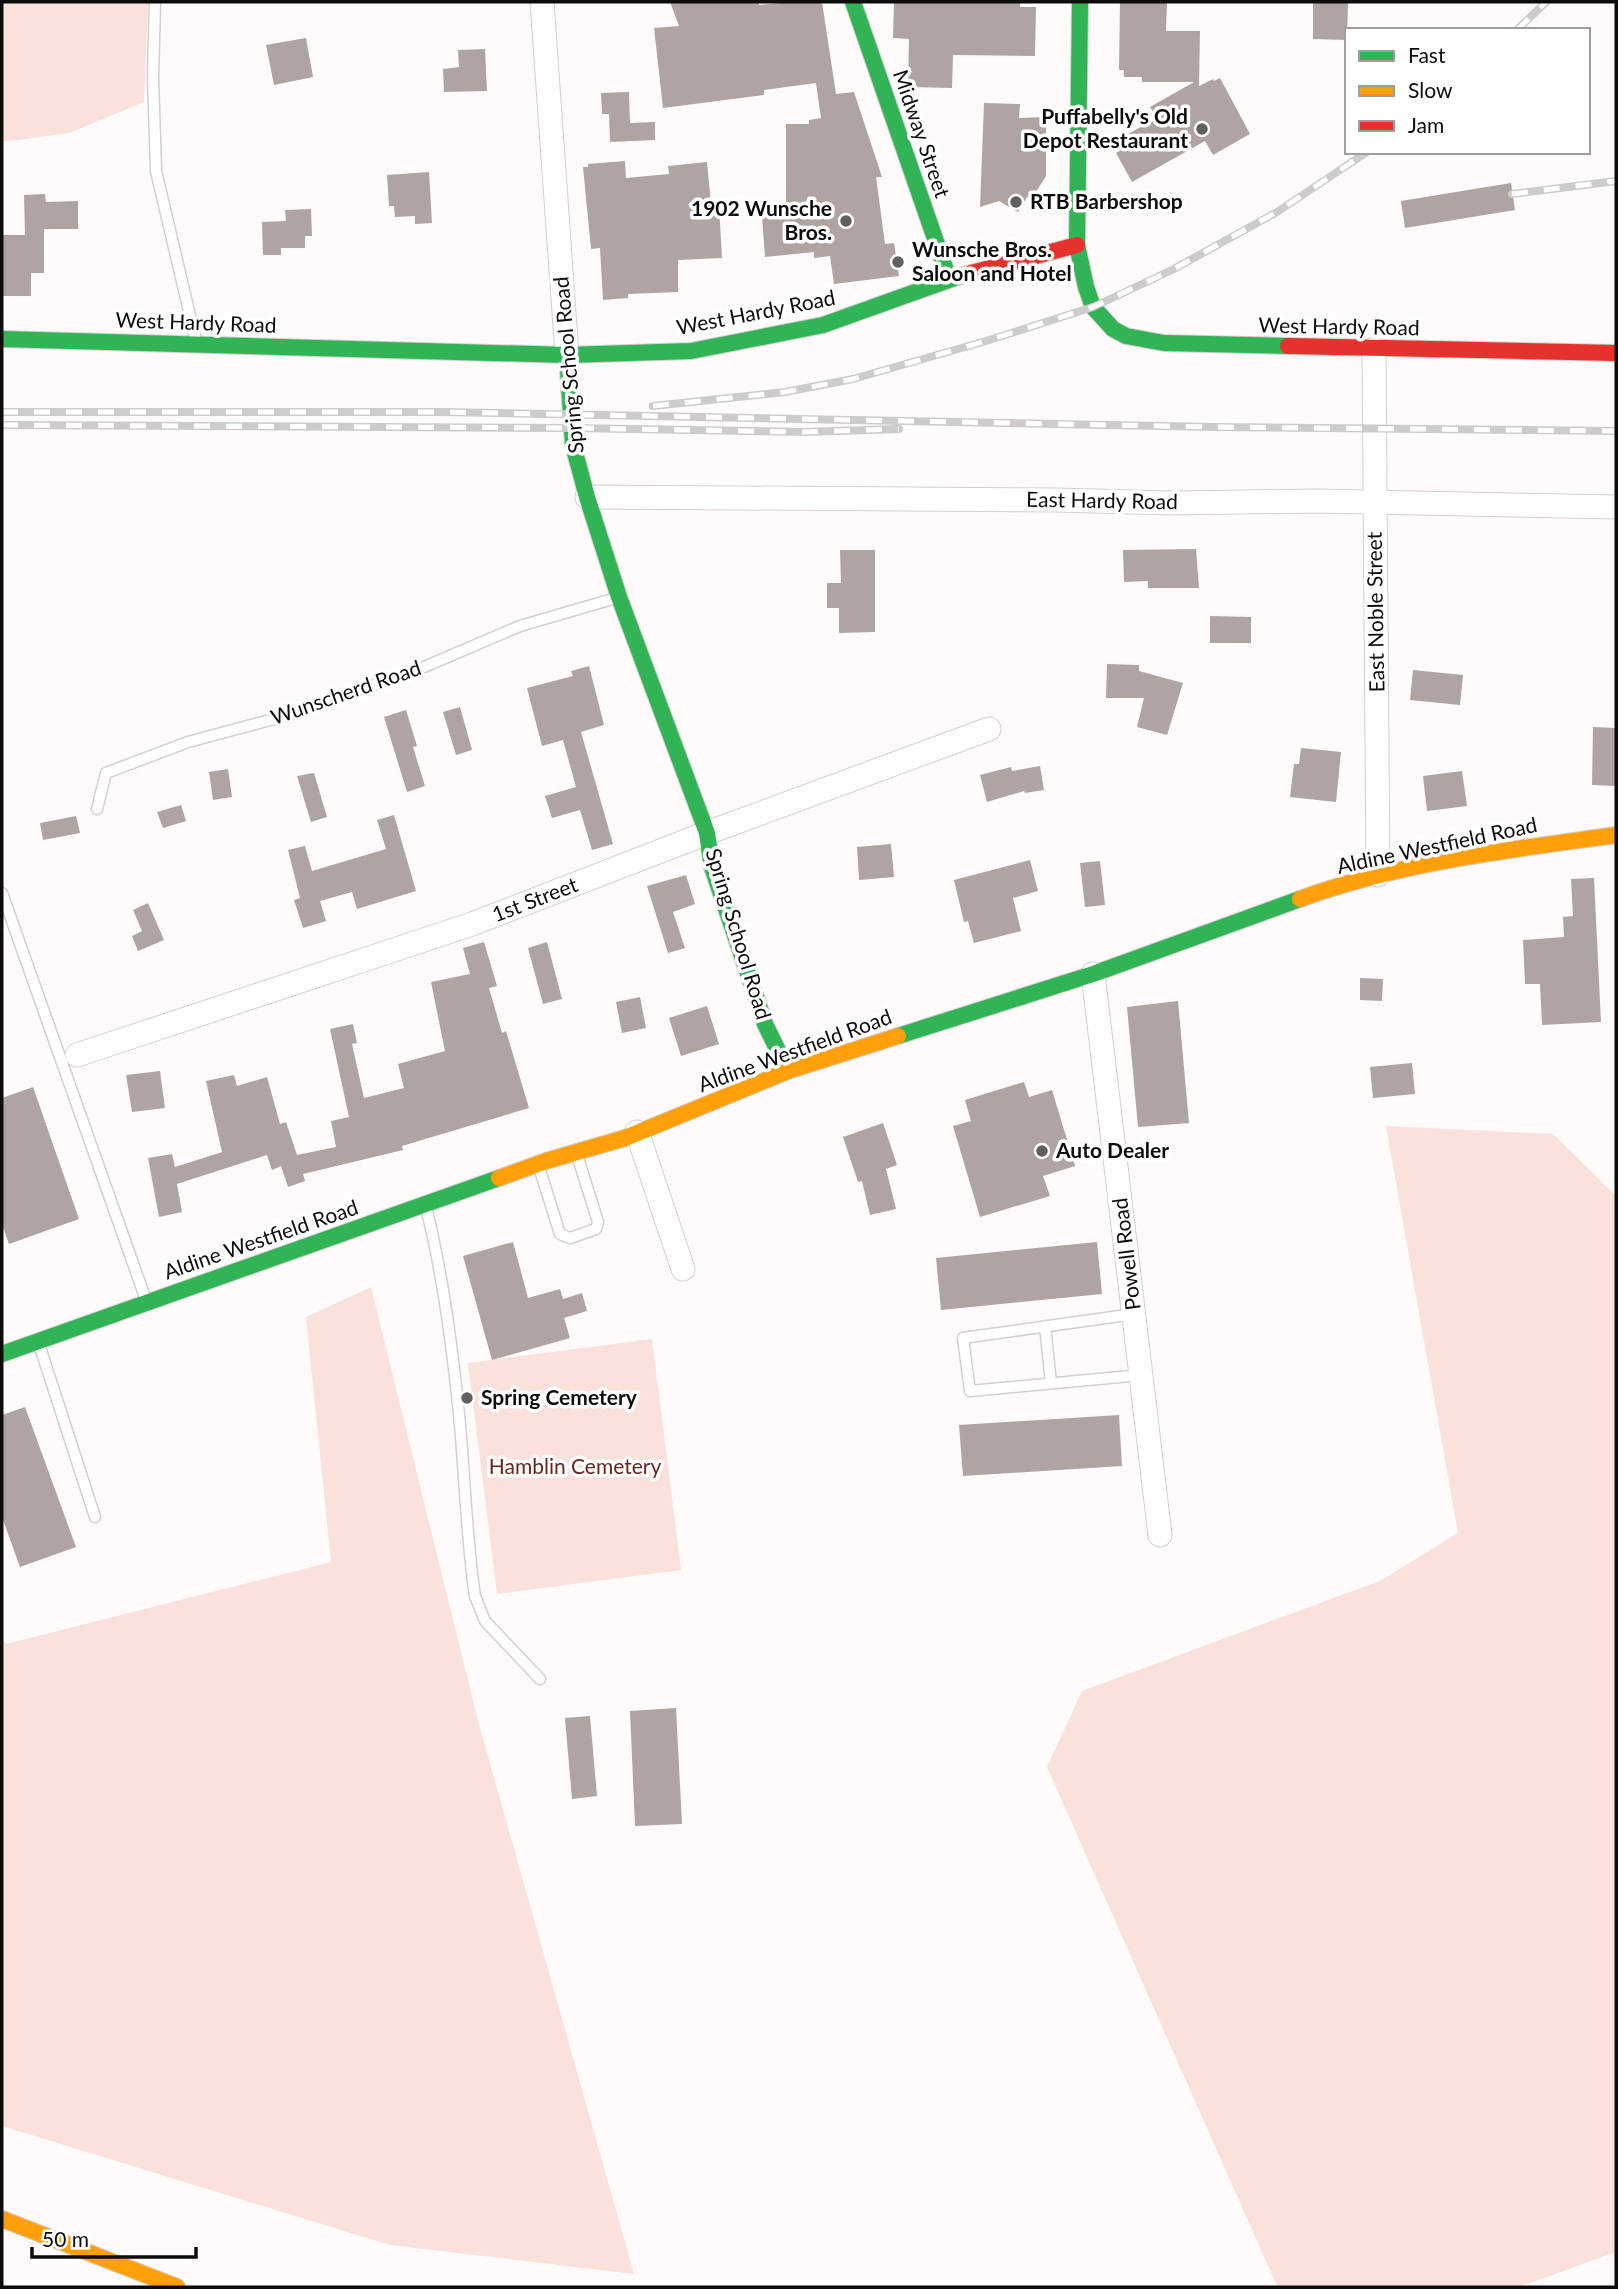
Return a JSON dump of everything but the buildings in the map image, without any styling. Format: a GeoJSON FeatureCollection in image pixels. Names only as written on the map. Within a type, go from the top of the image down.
{"type":"FeatureCollection","features":[{"type":"Feature","properties":{"kind":"main road","name":"Midway Street"},"geometry":{"type":"LineString","coordinates":[[853,2],[949,279]]}},
{"type":"Feature","properties":{"kind":"main road"},"geometry":{"type":"LineString","coordinates":[[1077,245],[1080,2]]}},
{"type":"Feature","properties":{"kind":"main road","name":"West Hardy Road"},"geometry":{"type":"LineString","coordinates":[[2,339],[567,355],[691,351],[823,325],[949,279],[1077,245],[1093,307],[1113,329],[1126,336],[1164,343],[1616,353]]}},
{"type":"Feature","properties":{"kind":"main road","name":"Spring School Road"},"geometry":{"type":"LineString","coordinates":[[567,355],[573,445],[587,497],[619,597],[707,833],[726,862],[778,1021],[788,1071]]}},
{"type":"Feature","properties":{"kind":"main road","name":"Aldine Westfield Road"},"geometry":{"type":"LineString","coordinates":[[2,1354],[538,1164],[637,1132],[788,1071],[1093,974],[1311,895],[1378,875],[1524,848],[1616,835]]}},
{"type":"Feature","properties":{"kind":"main road"},"geometry":{"type":"LineString","coordinates":[[2,2219],[177,2287]]}},
{"type":"Feature","properties":{"kind":"street","name":"Spring School Road"},"geometry":{"type":"LineString","coordinates":[[542,2],[567,355]]}},
{"type":"Feature","properties":{"kind":"street","name":"East Noble Street"},"geometry":{"type":"LineString","coordinates":[[1374,349],[1378,875]]}},
{"type":"Feature","properties":{"kind":"street","name":"East Hardy Road"},"geometry":{"type":"LineString","coordinates":[[587,497],[1042,499],[1172,503],[1317,501],[1616,507]]}},
{"type":"Feature","properties":{"kind":"street","name":"1st Street"},"geometry":{"type":"LineString","coordinates":[[76,1055],[472,924],[707,833],[989,729]]}},
{"type":"Feature","properties":{"kind":"street","name":"Powell Road"},"geometry":{"type":"LineString","coordinates":[[1093,974],[1160,1535]]}},
{"type":"Feature","properties":{"kind":"street"},"geometry":{"type":"LineString","coordinates":[[637,1132],[683,1269]]}},
{"type":"Feature","properties":{"kind":"lane"},"geometry":{"type":"LineString","coordinates":[[155,2],[153,77],[156,172],[196,343]]}},
{"type":"Feature","properties":{"kind":"lane","name":"Wunscherd Road"},"geometry":{"type":"LineString","coordinates":[[97,809],[106,773],[188,742],[313,707],[424,667],[520,626],[619,597]]}},
{"type":"Feature","properties":{"kind":"lane"},"geometry":{"type":"LineString","coordinates":[[2,893],[147,1302]]}},
{"type":"Feature","properties":{"kind":"lane"},"geometry":{"type":"LineString","coordinates":[[538,1164],[560,1234],[570,1238],[596,1229],[598,1222],[577,1152]]}},
{"type":"Feature","properties":{"kind":"lane"},"geometry":{"type":"LineString","coordinates":[[425,1204],[448,1315],[474,1596],[485,1620],[540,1679]]}},
{"type":"Feature","properties":{"kind":"lane"},"geometry":{"type":"LineString","coordinates":[[1134,1314],[963,1338],[970,1391],[1141,1375]]}},
{"type":"Feature","properties":{"kind":"lane"},"geometry":{"type":"LineString","coordinates":[[1045,1326],[1051,1383]]}},
{"type":"Feature","properties":{"kind":"lane"},"geometry":{"type":"LineString","coordinates":[[38,1341],[95,1517]]}},
{"type":"Feature","properties":{"kind":"green space"},"geometry":{"type":"Polygon","coordinates":[[[2,2],[148,2],[144,102],[69,133],[2,142],[2,2]]]}},
{"type":"Feature","properties":{"kind":"green space"},"geometry":{"type":"Polygon","coordinates":[[[1386,1126],[1553,1134],[1616,1196],[1616,2252],[1519,2287],[1277,2286],[1047,1767],[1082,1691],[1380,1581],[1458,1533],[1386,1126]]]}},
{"type":"Feature","properties":{"kind":"green space"},"geometry":{"type":"Polygon","coordinates":[[[371,1287],[478,1721],[634,2274],[390,2245],[2,2126],[2,1638],[6,1644],[331,1562],[306,1317],[371,1287]]]}},
{"type":"Feature","properties":{"kind":"green space","name":"Hamblin Cemetery"},"geometry":{"type":"Polygon","coordinates":[[[652,1339],[681,1570],[497,1594],[468,1363],[652,1339]]]}},
{"type":"Feature","properties":{"kind":"railway"},"geometry":{"type":"LineString","coordinates":[[1519,28],[1546,2]]}},
{"type":"Feature","properties":{"kind":"railway"},"geometry":{"type":"LineString","coordinates":[[653,406],[785,392],[853,379],[1093,307],[1172,270],[1277,212],[1364,154]]}},
{"type":"Feature","properties":{"kind":"railway"},"geometry":{"type":"LineString","coordinates":[[1512,194],[1616,181]]}},
{"type":"Feature","properties":{"kind":"railway"},"geometry":{"type":"LineString","coordinates":[[2,412],[443,412],[1214,427],[1616,431]]}},
{"type":"Feature","properties":{"kind":"railway"},"geometry":{"type":"LineString","coordinates":[[2,425],[804,432],[899,429]]}},
{"type":"Feature","properties":{"kind":"traffic: fast"},"geometry":{"type":"LineString","coordinates":[[853,2],[949,279]]}},
{"type":"Feature","properties":{"kind":"traffic: fast"},"geometry":{"type":"LineString","coordinates":[[1080,2],[1077,245],[1093,307],[1113,329],[1126,336],[1164,343],[1288,346]]}},
{"type":"Feature","properties":{"kind":"traffic: fast"},"geometry":{"type":"LineString","coordinates":[[2,339],[567,355],[691,351],[823,325],[960,276]]}},
{"type":"Feature","properties":{"kind":"traffic: fast"},"geometry":{"type":"LineString","coordinates":[[567,355],[573,445],[587,497],[619,597],[707,833],[712,867],[765,1024],[788,1071]]}},
{"type":"Feature","properties":{"kind":"traffic: fast"},"geometry":{"type":"LineString","coordinates":[[898,1036],[1093,974],[1300,899]]}},
{"type":"Feature","properties":{"kind":"traffic: fast"},"geometry":{"type":"LineString","coordinates":[[2,1354],[499,1178]]}},
{"type":"Feature","properties":{"kind":"traffic: slow"},"geometry":{"type":"LineString","coordinates":[[1300,899],[1338,886],[1416,866],[1616,835]]}},
{"type":"Feature","properties":{"kind":"traffic: slow"},"geometry":{"type":"LineString","coordinates":[[499,1178],[625,1138],[788,1071],[898,1036]]}},
{"type":"Feature","properties":{"kind":"traffic: slow"},"geometry":{"type":"LineString","coordinates":[[2,2219],[177,2287]]}},
{"type":"Feature","properties":{"kind":"traffic: jam"},"geometry":{"type":"LineString","coordinates":[[960,276],[1077,245]]}},
{"type":"Feature","properties":{"kind":"traffic: jam"},"geometry":{"type":"LineString","coordinates":[[1288,346],[1616,353]]}},
{"type":"Feature","properties":{"kind":"place","name":"Puffabelly's Old Depot Restaurant"},"geometry":{"type":"Point","coordinates":[1202,129]}},
{"type":"Feature","properties":{"kind":"place","name":"RTB Barbershop"},"geometry":{"type":"Point","coordinates":[1016,202]}},
{"type":"Feature","properties":{"kind":"place","name":"1902 Wunsche Bros."},"geometry":{"type":"Point","coordinates":[846,221]}},
{"type":"Feature","properties":{"kind":"place","name":"Wunsche Bros. Saloon and Hotel"},"geometry":{"type":"Point","coordinates":[898,262]}},
{"type":"Feature","properties":{"kind":"place","name":"Auto Dealer"},"geometry":{"type":"Point","coordinates":[1042,1151]}},
{"type":"Feature","properties":{"kind":"place","name":"Spring Cemetery"},"geometry":{"type":"Point","coordinates":[467,1398]}}]}
